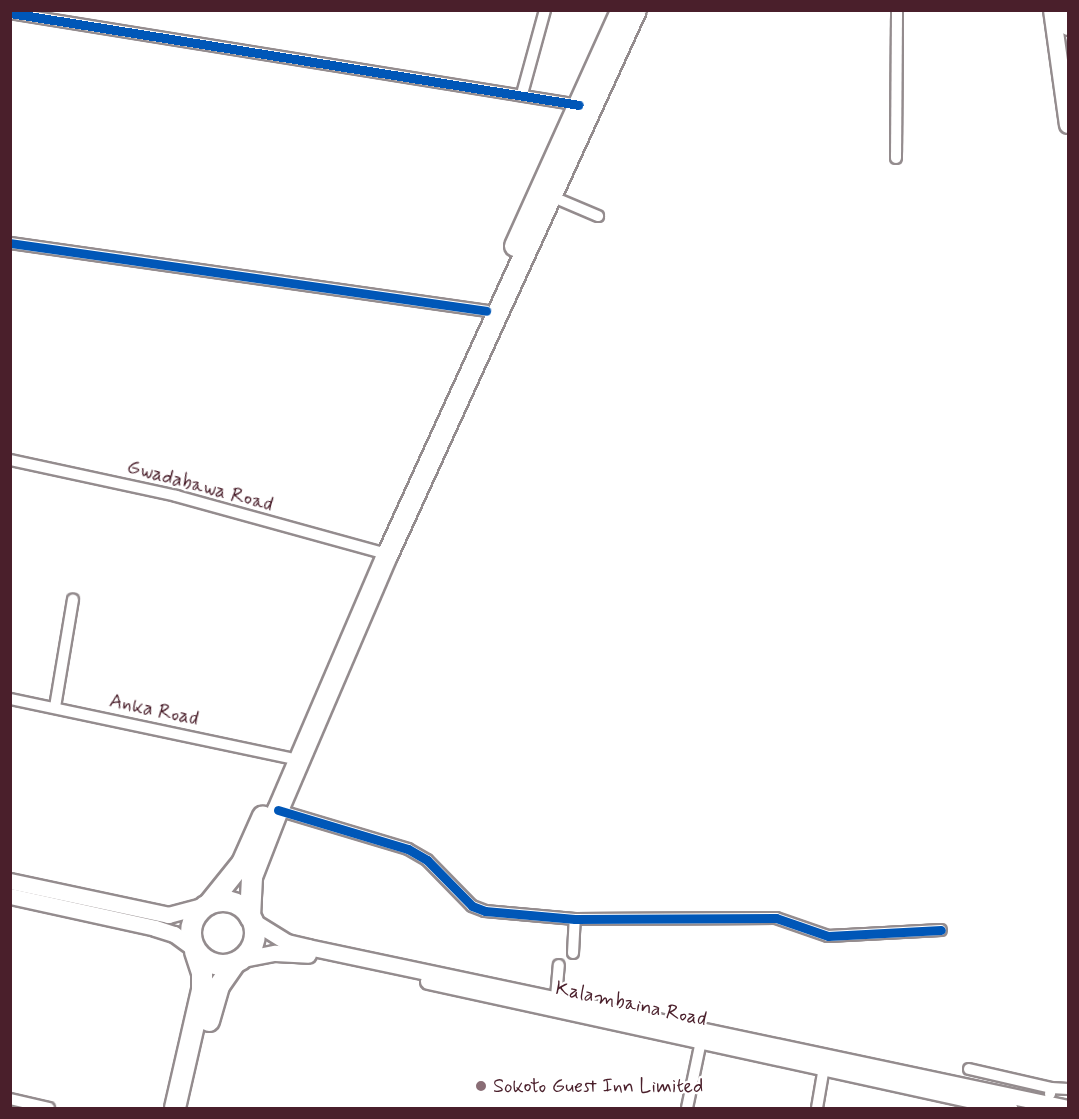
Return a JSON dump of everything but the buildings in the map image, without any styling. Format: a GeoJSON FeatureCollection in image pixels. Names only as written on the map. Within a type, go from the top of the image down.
{"type":"FeatureCollection","features":[{"type":"Feature","properties":{"kind":"highway"},"geometry":{"type":"LineString","coordinates":[[176,1108],[201,999],[202,973],[194,949],[191,927],[242,863],[621,10]]}},
{"type":"Feature","properties":{"kind":"highway"},"geometry":{"type":"LineString","coordinates":[[189,1108],[215,996],[254,941],[252,877],[279,810],[387,556],[554,197],[636,10]]}},
{"type":"Feature","properties":{"kind":"highway"},"geometry":{"type":"LineString","coordinates":[[207,905],[237,904],[252,919]]}},
{"type":"Feature","properties":{"kind":"highway"},"geometry":{"type":"LineString","coordinates":[[194,949],[213,964],[239,961]]}},
{"type":"Feature","properties":{"kind":"main road"},"geometry":{"type":"LineString","coordinates":[[1052,10],[1068,125]]}},
{"type":"Feature","properties":{"kind":"main road"},"geometry":{"type":"LineString","coordinates":[[1066,10],[1068,27]]}},
{"type":"Feature","properties":{"kind":"main road"},"geometry":{"type":"LineString","coordinates":[[10,881],[168,915],[207,905]]}},
{"type":"Feature","properties":{"kind":"main road"},"geometry":{"type":"LineString","coordinates":[[10,896],[155,928],[174,934],[194,949]]}},
{"type":"Feature","properties":{"kind":"main road"},"geometry":{"type":"LineString","coordinates":[[252,919],[287,942],[556,997],[1068,1108]]}},
{"type":"Feature","properties":{"kind":"main road","name":"Kalambaina Road"},"geometry":{"type":"LineString","coordinates":[[239,961],[261,954],[304,954],[1009,1108]]}},
{"type":"Feature","properties":{"kind":"street"},"geometry":{"type":"LineString","coordinates":[[522,94],[545,10]]}},
{"type":"Feature","properties":{"kind":"street"},"geometry":{"type":"LineString","coordinates":[[896,158],[897,10]]}},
{"type":"Feature","properties":{"kind":"street"},"geometry":{"type":"LineString","coordinates":[[10,13],[579,105]]}},
{"type":"Feature","properties":{"kind":"street"},"geometry":{"type":"LineString","coordinates":[[554,197],[598,216]]}},
{"type":"Feature","properties":{"kind":"street"},"geometry":{"type":"LineString","coordinates":[[10,243],[486,311]]}},
{"type":"Feature","properties":{"kind":"street","name":"Gwadabawa Road"},"geometry":{"type":"LineString","coordinates":[[10,460],[176,496],[380,552]]}},
{"type":"Feature","properties":{"kind":"street"},"geometry":{"type":"LineString","coordinates":[[55,707],[73,599]]}},
{"type":"Feature","properties":{"kind":"street","name":"Anka Road"},"geometry":{"type":"LineString","coordinates":[[10,699],[289,758]]}},
{"type":"Feature","properties":{"kind":"street"},"geometry":{"type":"LineString","coordinates":[[279,810],[408,849],[427,860],[472,906],[485,911],[575,919],[776,918],[828,936],[941,930]]}},
{"type":"Feature","properties":{"kind":"street"},"geometry":{"type":"LineString","coordinates":[[573,953],[575,919]]}},
{"type":"Feature","properties":{"kind":"street"},"geometry":{"type":"LineString","coordinates":[[556,997],[559,965]]}},
{"type":"Feature","properties":{"kind":"street"},"geometry":{"type":"LineString","coordinates":[[687,1108],[701,1041]]}},
{"type":"Feature","properties":{"kind":"street"},"geometry":{"type":"LineString","coordinates":[[817,1108],[824,1067]]}},
{"type":"Feature","properties":{"kind":"street"},"geometry":{"type":"LineString","coordinates":[[969,1069],[1051,1088],[1068,1089]]}},
{"type":"Feature","properties":{"kind":"street"},"geometry":{"type":"LineString","coordinates":[[1048,1103],[1051,1088]]}},
{"type":"Feature","properties":{"kind":"street"},"geometry":{"type":"LineString","coordinates":[[10,1099],[49,1108]]}},
{"type":"Feature","properties":{"kind":"cycle path"},"geometry":{"type":"LineString","coordinates":[[10,13],[579,105]]}},
{"type":"Feature","properties":{"kind":"cycle path"},"geometry":{"type":"LineString","coordinates":[[10,243],[486,311]]}},
{"type":"Feature","properties":{"kind":"cycle path"},"geometry":{"type":"LineString","coordinates":[[278,810],[408,849],[427,860],[472,906],[485,911],[575,919],[776,918],[828,936],[941,930]]}},
{"type":"Feature","properties":{"kind":"place","name":"Sokoto Guest Inn Limited"},"geometry":{"type":"Point","coordinates":[481,1086]}}]}
